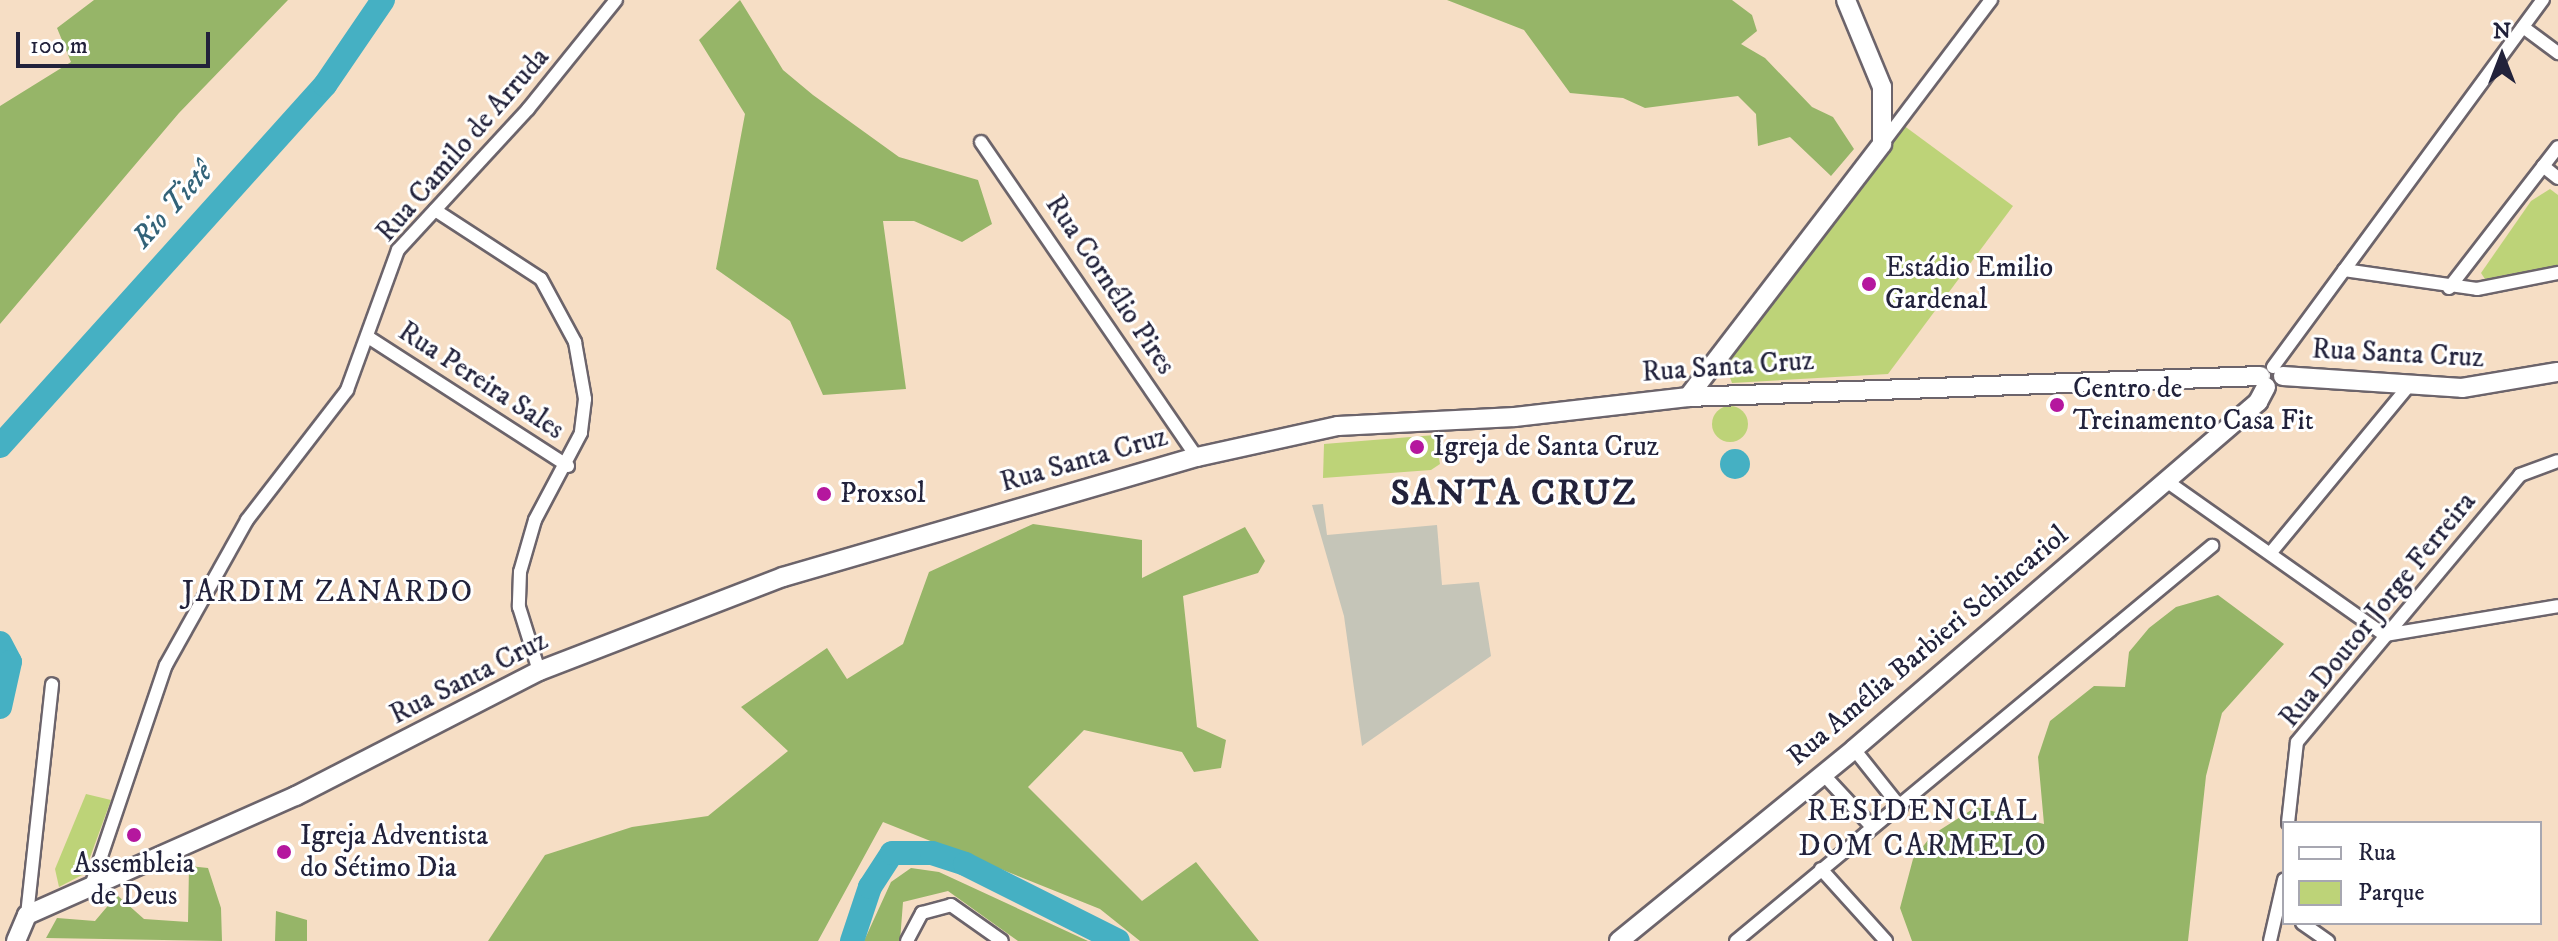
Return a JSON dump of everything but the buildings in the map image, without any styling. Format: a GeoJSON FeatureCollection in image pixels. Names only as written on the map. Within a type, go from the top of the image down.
{"type":"FeatureCollection","features":[{"type":"Feature","properties":{"kind":"street","name":"Rua Camilo de Arruda"},"geometry":{"type":"LineString","coordinates":[[91,886],[166,665],[247,520],[347,390],[368,337],[390,263],[616,0]]}},
{"type":"Feature","properties":{"kind":"street"},"geometry":{"type":"LineString","coordinates":[[1846,0],[1882,87],[1882,144]]}},
{"type":"Feature","properties":{"kind":"street"},"geometry":{"type":"LineString","coordinates":[[1688,397],[1991,0]]}},
{"type":"Feature","properties":{"kind":"street"},"geometry":{"type":"LineString","coordinates":[[2271,376],[2344,270],[2543,0]]}},
{"type":"Feature","properties":{"kind":"street"},"geometry":{"type":"LineString","coordinates":[[2523,27],[2558,53]]}},
{"type":"Feature","properties":{"kind":"street","name":"Rua Cornélio Pires"},"geometry":{"type":"LineString","coordinates":[[981,142],[1197,457]]}},
{"type":"Feature","properties":{"kind":"street"},"geometry":{"type":"LineString","coordinates":[[2449,288],[2558,147]]}},
{"type":"Feature","properties":{"kind":"street"},"geometry":{"type":"LineString","coordinates":[[2543,166],[2558,178]]}},
{"type":"Feature","properties":{"kind":"street"},"geometry":{"type":"LineString","coordinates":[[435,210],[541,279],[566,314],[585,399],[568,466],[535,520],[520,572],[519,607],[539,671]]}},
{"type":"Feature","properties":{"kind":"street"},"geometry":{"type":"LineString","coordinates":[[2344,270],[2449,288],[2499,287],[2558,273]]}},
{"type":"Feature","properties":{"kind":"street","name":"Rua Pereira Sales"},"geometry":{"type":"LineString","coordinates":[[368,337],[568,466]]}},
{"type":"Feature","properties":{"kind":"street","name":"Rua Santa Cruz"},"geometry":{"type":"LineString","coordinates":[[27,915],[296,796],[539,671],[783,577],[1197,457],[1338,426],[1515,417],[1688,397],[2271,376],[2500,386],[2558,372]]}},
{"type":"Feature","properties":{"kind":"street","name":"Rua Amélia Barbieri Schincariol"},"geometry":{"type":"LineString","coordinates":[[1619,941],[1854,749],[2258,402],[2271,376]]}},
{"type":"Feature","properties":{"kind":"street"},"geometry":{"type":"LineString","coordinates":[[2273,550],[2412,382]]}},
{"type":"Feature","properties":{"kind":"street","name":"Rua Doutor Jorge Ferreira"},"geometry":{"type":"LineString","coordinates":[[2288,821],[2297,742],[2520,475],[2558,461]]}},
{"type":"Feature","properties":{"kind":"street"},"geometry":{"type":"LineString","coordinates":[[2165,480],[2273,550],[2385,635],[2558,606]]}},
{"type":"Feature","properties":{"kind":"street"},"geometry":{"type":"LineString","coordinates":[[1736,941],[1872,827],[1901,808],[2212,546]]}},
{"type":"Feature","properties":{"kind":"street"},"geometry":{"type":"LineString","coordinates":[[16,941],[27,915],[52,684]]}},
{"type":"Feature","properties":{"kind":"street"},"geometry":{"type":"LineString","coordinates":[[1854,749],[1901,808]]}},
{"type":"Feature","properties":{"kind":"street"},"geometry":{"type":"LineString","coordinates":[[1823,774],[1872,827]]}},
{"type":"Feature","properties":{"kind":"street"},"geometry":{"type":"LineString","coordinates":[[1821,869],[1886,941]]}},
{"type":"Feature","properties":{"kind":"street"},"geometry":{"type":"LineString","coordinates":[[907,941],[922,913],[951,905],[1002,941]]}},
{"type":"Feature","properties":{"kind":"street"},"geometry":{"type":"LineString","coordinates":[[2270,941],[2282,909]]}},
{"type":"Feature","properties":{"kind":"street"},"geometry":{"type":"LineString","coordinates":[[2305,925],[2328,941]]}},
{"type":"Feature","properties":{"kind":"shaded area"},"geometry":{"type":"Polygon","coordinates":[[[1323,504],[1327,535],[1437,525],[1442,585],[1479,582],[1491,656],[1362,746],[1344,616],[1312,505],[1323,504]]]}},
{"type":"Feature","properties":{"kind":"green space"},"geometry":{"type":"Polygon","coordinates":[[[94,0],[288,0],[179,113],[0,324],[0,106],[71,62],[57,28],[94,0]]]}},
{"type":"Feature","properties":{"kind":"green space"},"geometry":{"type":"Polygon","coordinates":[[[740,0],[783,70],[813,95],[899,157],[978,180],[992,224],[962,242],[914,221],[883,221],[906,389],[823,395],[790,321],[716,269],[745,114],[699,40],[740,0]]]}},
{"type":"Feature","properties":{"kind":"green space"},"geometry":{"type":"Polygon","coordinates":[[[1447,0],[1732,0],[1752,15],[1757,31],[1741,44],[1765,58],[1812,107],[1833,117],[1854,149],[1831,176],[1790,137],[1758,146],[1756,114],[1738,96],[1645,108],[1623,98],[1570,93],[1524,30],[1447,0]]]}},
{"type":"Feature","properties":{"kind":"green space","name":"Estádio Emilio Gardenal"},"geometry":{"type":"Polygon","coordinates":[[[1903,125],[2013,206],[1888,374],[1732,383],[1724,362],[1903,125]]]}},
{"type":"Feature","properties":{"kind":"green space"},"geometry":{"type":"Polygon","coordinates":[[[2550,189],[2558,195],[2558,265],[2485,279],[2481,273],[2531,201],[2550,189]]]}},
{"type":"Feature","properties":{"kind":"green space"},"geometry":{"type":"Polygon","coordinates":[[[1730,406],[1743,411],[1748,424],[1743,437],[1730,442],[1717,437],[1712,424],[1717,411],[1730,406]]]}},
{"type":"Feature","properties":{"kind":"green space"},"geometry":{"type":"Polygon","coordinates":[[[1435,435],[1440,464],[1431,470],[1323,478],[1324,444],[1435,435]]]}},
{"type":"Feature","properties":{"kind":"green space"},"geometry":{"type":"Polygon","coordinates":[[[1033,524],[1142,540],[1142,578],[1245,527],[1265,561],[1258,573],[1183,596],[1197,727],[1226,740],[1221,768],[1194,772],[1182,752],[1084,730],[1028,787],[1142,901],[1196,862],[1259,941],[1140,941],[1100,909],[883,822],[818,941],[488,941],[545,855],[632,827],[708,816],[788,751],[741,707],[827,648],[847,679],[903,644],[929,572],[1033,524]]]}},
{"type":"Feature","properties":{"kind":"green space"},"geometry":{"type":"Polygon","coordinates":[[[2218,595],[2284,644],[2222,713],[2206,776],[2188,941],[1912,941],[1900,908],[1913,859],[1932,835],[1976,807],[2044,824],[2038,757],[2050,721],[2094,686],[2125,687],[2129,652],[2149,628],[2176,607],[2218,595]]]}},
{"type":"Feature","properties":{"kind":"green space"},"geometry":{"type":"Polygon","coordinates":[[[86,794],[111,800],[84,874],[59,887],[55,869],[86,794]]]}},
{"type":"Feature","properties":{"kind":"green space"},"geometry":{"type":"Polygon","coordinates":[[[189,866],[208,868],[221,908],[222,941],[46,938],[57,918],[95,921],[117,895],[144,919],[188,922],[189,866]]]}},
{"type":"Feature","properties":{"kind":"green space"},"geometry":{"type":"Polygon","coordinates":[[[911,868],[939,872],[1088,941],[1018,941],[948,891],[903,902],[900,941],[864,941],[891,882],[911,868]]]}},
{"type":"Feature","properties":{"kind":"green space"},"geometry":{"type":"Polygon","coordinates":[[[276,911],[307,920],[307,941],[275,941],[276,911]]]}},
{"type":"Feature","properties":{"kind":"water"},"geometry":{"type":"Polygon","coordinates":[[[1735,449],[1741,450],[1749,458],[1749,470],[1741,478],[1735,479],[1729,478],[1721,470],[1720,464],[1721,458],[1729,450],[1735,449]]]}},
{"type":"Feature","properties":{"kind":"waterway","name":"Rio Tietê"},"geometry":{"type":"LineString","coordinates":[[0,446],[325,85],[383,0]]}},
{"type":"Feature","properties":{"kind":"waterway"},"geometry":{"type":"LineString","coordinates":[[0,643],[10,662],[0,707]]}},
{"type":"Feature","properties":{"kind":"waterway"},"geometry":{"type":"LineString","coordinates":[[852,941],[870,887],[892,853],[932,853],[965,864],[1118,941]]}},
{"type":"Feature","properties":{"kind":"place","name":"Estádio Emilio Gardenal"},"geometry":{"type":"Point","coordinates":[1869,284]}},
{"type":"Feature","properties":{"kind":"place","name":"Centro de Treinamento Casa Fit"},"geometry":{"type":"Point","coordinates":[2057,405]}},
{"type":"Feature","properties":{"kind":"place","name":"Igreja de Santa Cruz"},"geometry":{"type":"Point","coordinates":[1417,447]}},
{"type":"Feature","properties":{"kind":"place","name":"Proxsol"},"geometry":{"type":"Point","coordinates":[824,494]}},
{"type":"Feature","properties":{"kind":"place","name":"Assembleia de Deus"},"geometry":{"type":"Point","coordinates":[134,835]}},
{"type":"Feature","properties":{"kind":"place","name":"Igreja Adventista do Sétimo Dia"},"geometry":{"type":"Point","coordinates":[284,852]}},
{"type":"Feature","properties":{"kind":"district","name":"SANTA CRUZ"},"geometry":{"type":"Point","coordinates":[1514,494]}},
{"type":"Feature","properties":{"kind":"district","name":"JARDIM ZANARDO"},"geometry":{"type":"Point","coordinates":[328,593]}},
{"type":"Feature","properties":{"kind":"district","name":"RESIDENCIAL DOM CARMELO"},"geometry":{"type":"Point","coordinates":[1923,829]}}]}
